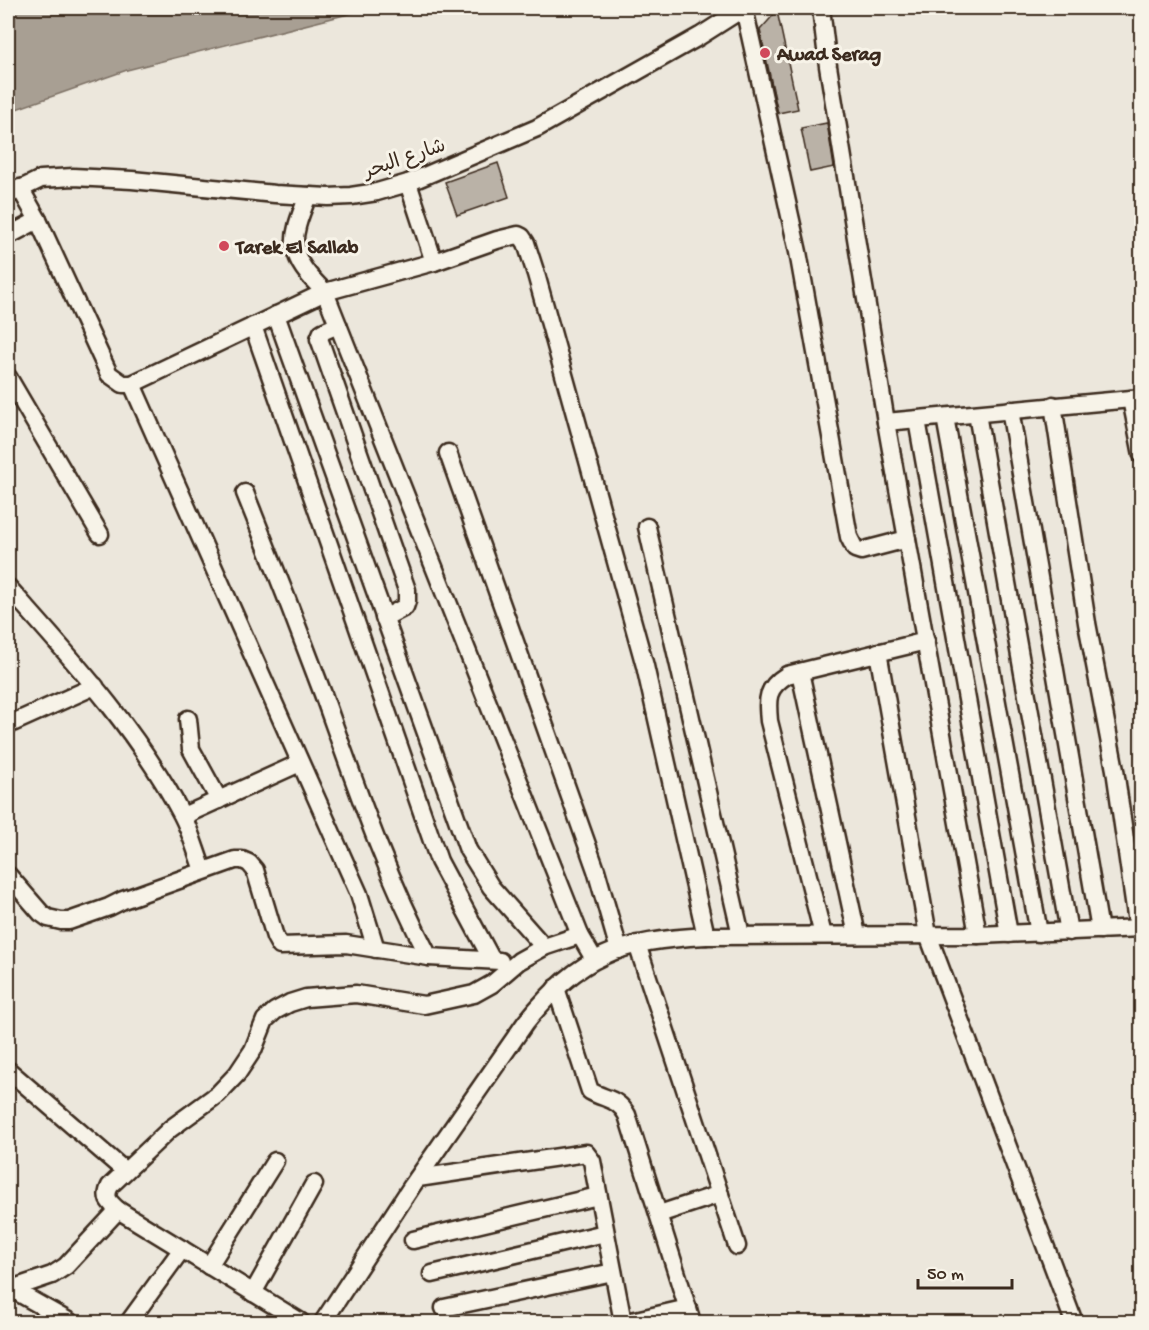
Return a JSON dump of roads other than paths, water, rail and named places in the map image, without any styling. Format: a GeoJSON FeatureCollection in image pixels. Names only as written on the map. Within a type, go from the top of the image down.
{"type":"FeatureCollection","features":[{"type":"Feature","properties":{"kind":"street"},"geometry":{"type":"LineString","coordinates":[[744,8],[798,252],[849,537],[855,549],[861,551],[907,540]]}},
{"type":"Feature","properties":{"kind":"street","name":"شارع البحر"},"geometry":{"type":"LineString","coordinates":[[14,192],[41,179],[73,177],[308,196],[351,196],[377,192],[408,183],[537,128],[690,42],[744,8]]}},
{"type":"Feature","properties":{"kind":"street"},"geometry":{"type":"LineString","coordinates":[[821,8],[828,66],[886,422],[978,935]]}},
{"type":"Feature","properties":{"kind":"street"},"geometry":{"type":"LineString","coordinates":[[408,183],[434,262]]}},
{"type":"Feature","properties":{"kind":"street"},"geometry":{"type":"LineString","coordinates":[[14,192],[38,220],[109,374],[123,384],[132,384],[325,292],[434,262],[509,236],[522,237],[526,243],[565,375],[645,666],[706,936]]}},
{"type":"Feature","properties":{"kind":"street"},"geometry":{"type":"LineString","coordinates":[[308,196],[296,223],[295,249],[298,263],[325,292],[580,935],[594,959]]}},
{"type":"Feature","properties":{"kind":"street"},"geometry":{"type":"LineString","coordinates":[[8,236],[38,220]]}},
{"type":"Feature","properties":{"kind":"street"},"geometry":{"type":"LineString","coordinates":[[276,315],[468,850],[491,887],[544,947]]}},
{"type":"Feature","properties":{"kind":"street"},"geometry":{"type":"LineString","coordinates":[[338,325],[322,332],[319,339],[407,590],[405,607],[384,618]]}},
{"type":"Feature","properties":{"kind":"street"},"geometry":{"type":"LineString","coordinates":[[254,326],[439,861],[492,960]]}},
{"type":"Feature","properties":{"kind":"street"},"geometry":{"type":"LineString","coordinates":[[8,377],[100,534]]}},
{"type":"Feature","properties":{"kind":"street"},"geometry":{"type":"LineString","coordinates":[[132,384],[359,894],[376,949]]}},
{"type":"Feature","properties":{"kind":"street"},"geometry":{"type":"LineString","coordinates":[[886,422],[1136,398],[1142,454]]}},
{"type":"Feature","properties":{"kind":"street"},"geometry":{"type":"LineString","coordinates":[[323,1323],[418,1178],[526,1022],[556,988],[594,959],[637,944],[664,939],[706,936],[978,935],[1140,929],[1115,770],[1086,623],[1053,405]]}},
{"type":"Feature","properties":{"kind":"street"},"geometry":{"type":"LineString","coordinates":[[1010,410],[1100,930]]}},
{"type":"Feature","properties":{"kind":"street"},"geometry":{"type":"LineString","coordinates":[[977,414],[1069,932]]}},
{"type":"Feature","properties":{"kind":"street"},"geometry":{"type":"LineString","coordinates":[[945,417],[1039,933]]}},
{"type":"Feature","properties":{"kind":"street"},"geometry":{"type":"LineString","coordinates":[[917,420],[1009,934]]}},
{"type":"Feature","properties":{"kind":"street"},"geometry":{"type":"LineString","coordinates":[[448,453],[596,870],[619,950]]}},
{"type":"Feature","properties":{"kind":"street"},"geometry":{"type":"LineString","coordinates":[[245,493],[299,629],[388,869],[410,921],[429,957]]}},
{"type":"Feature","properties":{"kind":"street"},"geometry":{"type":"LineString","coordinates":[[647,527],[741,935]]}},
{"type":"Feature","properties":{"kind":"street"},"geometry":{"type":"LineString","coordinates":[[8,587],[95,686],[126,727],[183,816],[203,870]]}},
{"type":"Feature","properties":{"kind":"street"},"geometry":{"type":"LineString","coordinates":[[823,935],[769,721],[770,691],[776,682],[787,675],[926,641]]}},
{"type":"Feature","properties":{"kind":"street"},"geometry":{"type":"LineString","coordinates":[[878,652],[928,935],[1074,1323]]}},
{"type":"Feature","properties":{"kind":"street"},"geometry":{"type":"LineString","coordinates":[[800,672],[858,935]]}},
{"type":"Feature","properties":{"kind":"street"},"geometry":{"type":"LineString","coordinates":[[8,724],[95,686]]}},
{"type":"Feature","properties":{"kind":"street"},"geometry":{"type":"LineString","coordinates":[[188,719],[192,749],[219,800]]}},
{"type":"Feature","properties":{"kind":"street"},"geometry":{"type":"LineString","coordinates":[[183,816],[300,763]]}},
{"type":"Feature","properties":{"kind":"street"},"geometry":{"type":"LineString","coordinates":[[8,875],[41,913],[48,918],[69,921],[203,870],[242,860],[249,863],[255,870],[275,937],[280,946],[346,944],[429,957],[519,961]]}},
{"type":"Feature","properties":{"kind":"street"},"geometry":{"type":"LineString","coordinates":[[301,1323],[118,1210],[108,1201],[106,1193],[110,1186],[170,1129],[218,1094],[237,1074],[252,1050],[265,1020],[275,1011],[306,998],[356,994],[424,1005],[474,994],[492,984],[519,961],[544,947],[580,935]]}},
{"type":"Feature","properties":{"kind":"street"},"geometry":{"type":"LineString","coordinates":[[637,944],[737,1246]]}},
{"type":"Feature","properties":{"kind":"street"},"geometry":{"type":"LineString","coordinates":[[418,1178],[582,1153],[590,1156],[625,1323],[690,1315],[627,1115],[622,1106],[616,1102],[590,1091],[556,988]]}},
{"type":"Feature","properties":{"kind":"street"},"geometry":{"type":"LineString","coordinates":[[8,1070],[125,1171]]}},
{"type":"Feature","properties":{"kind":"street"},"geometry":{"type":"LineString","coordinates":[[209,1266],[275,1161]]}},
{"type":"Feature","properties":{"kind":"street"},"geometry":{"type":"LineString","coordinates":[[253,1293],[315,1184]]}},
{"type":"Feature","properties":{"kind":"street"},"geometry":{"type":"LineString","coordinates":[[658,1214],[720,1194]]}},
{"type":"Feature","properties":{"kind":"street"},"geometry":{"type":"LineString","coordinates":[[413,1240],[598,1196]]}},
{"type":"Feature","properties":{"kind":"street"},"geometry":{"type":"LineString","coordinates":[[9,1289],[52,1275],[66,1266],[118,1210]]}},
{"type":"Feature","properties":{"kind":"street"},"geometry":{"type":"LineString","coordinates":[[432,1274],[605,1233]]}},
{"type":"Feature","properties":{"kind":"street"},"geometry":{"type":"LineString","coordinates":[[129,1323],[182,1249]]}},
{"type":"Feature","properties":{"kind":"street"},"geometry":{"type":"LineString","coordinates":[[444,1308],[613,1272]]}},
{"type":"Feature","properties":{"kind":"street"},"geometry":{"type":"LineString","coordinates":[[9,1289],[70,1323]]}},
{"type":"Feature","properties":{"kind":"place","name":"Awad Serag"},"geometry":{"type":"Point","coordinates":[765,53]}},
{"type":"Feature","properties":{"kind":"place","name":"Tarek El Sallab"},"geometry":{"type":"Point","coordinates":[224,246]}}]}
